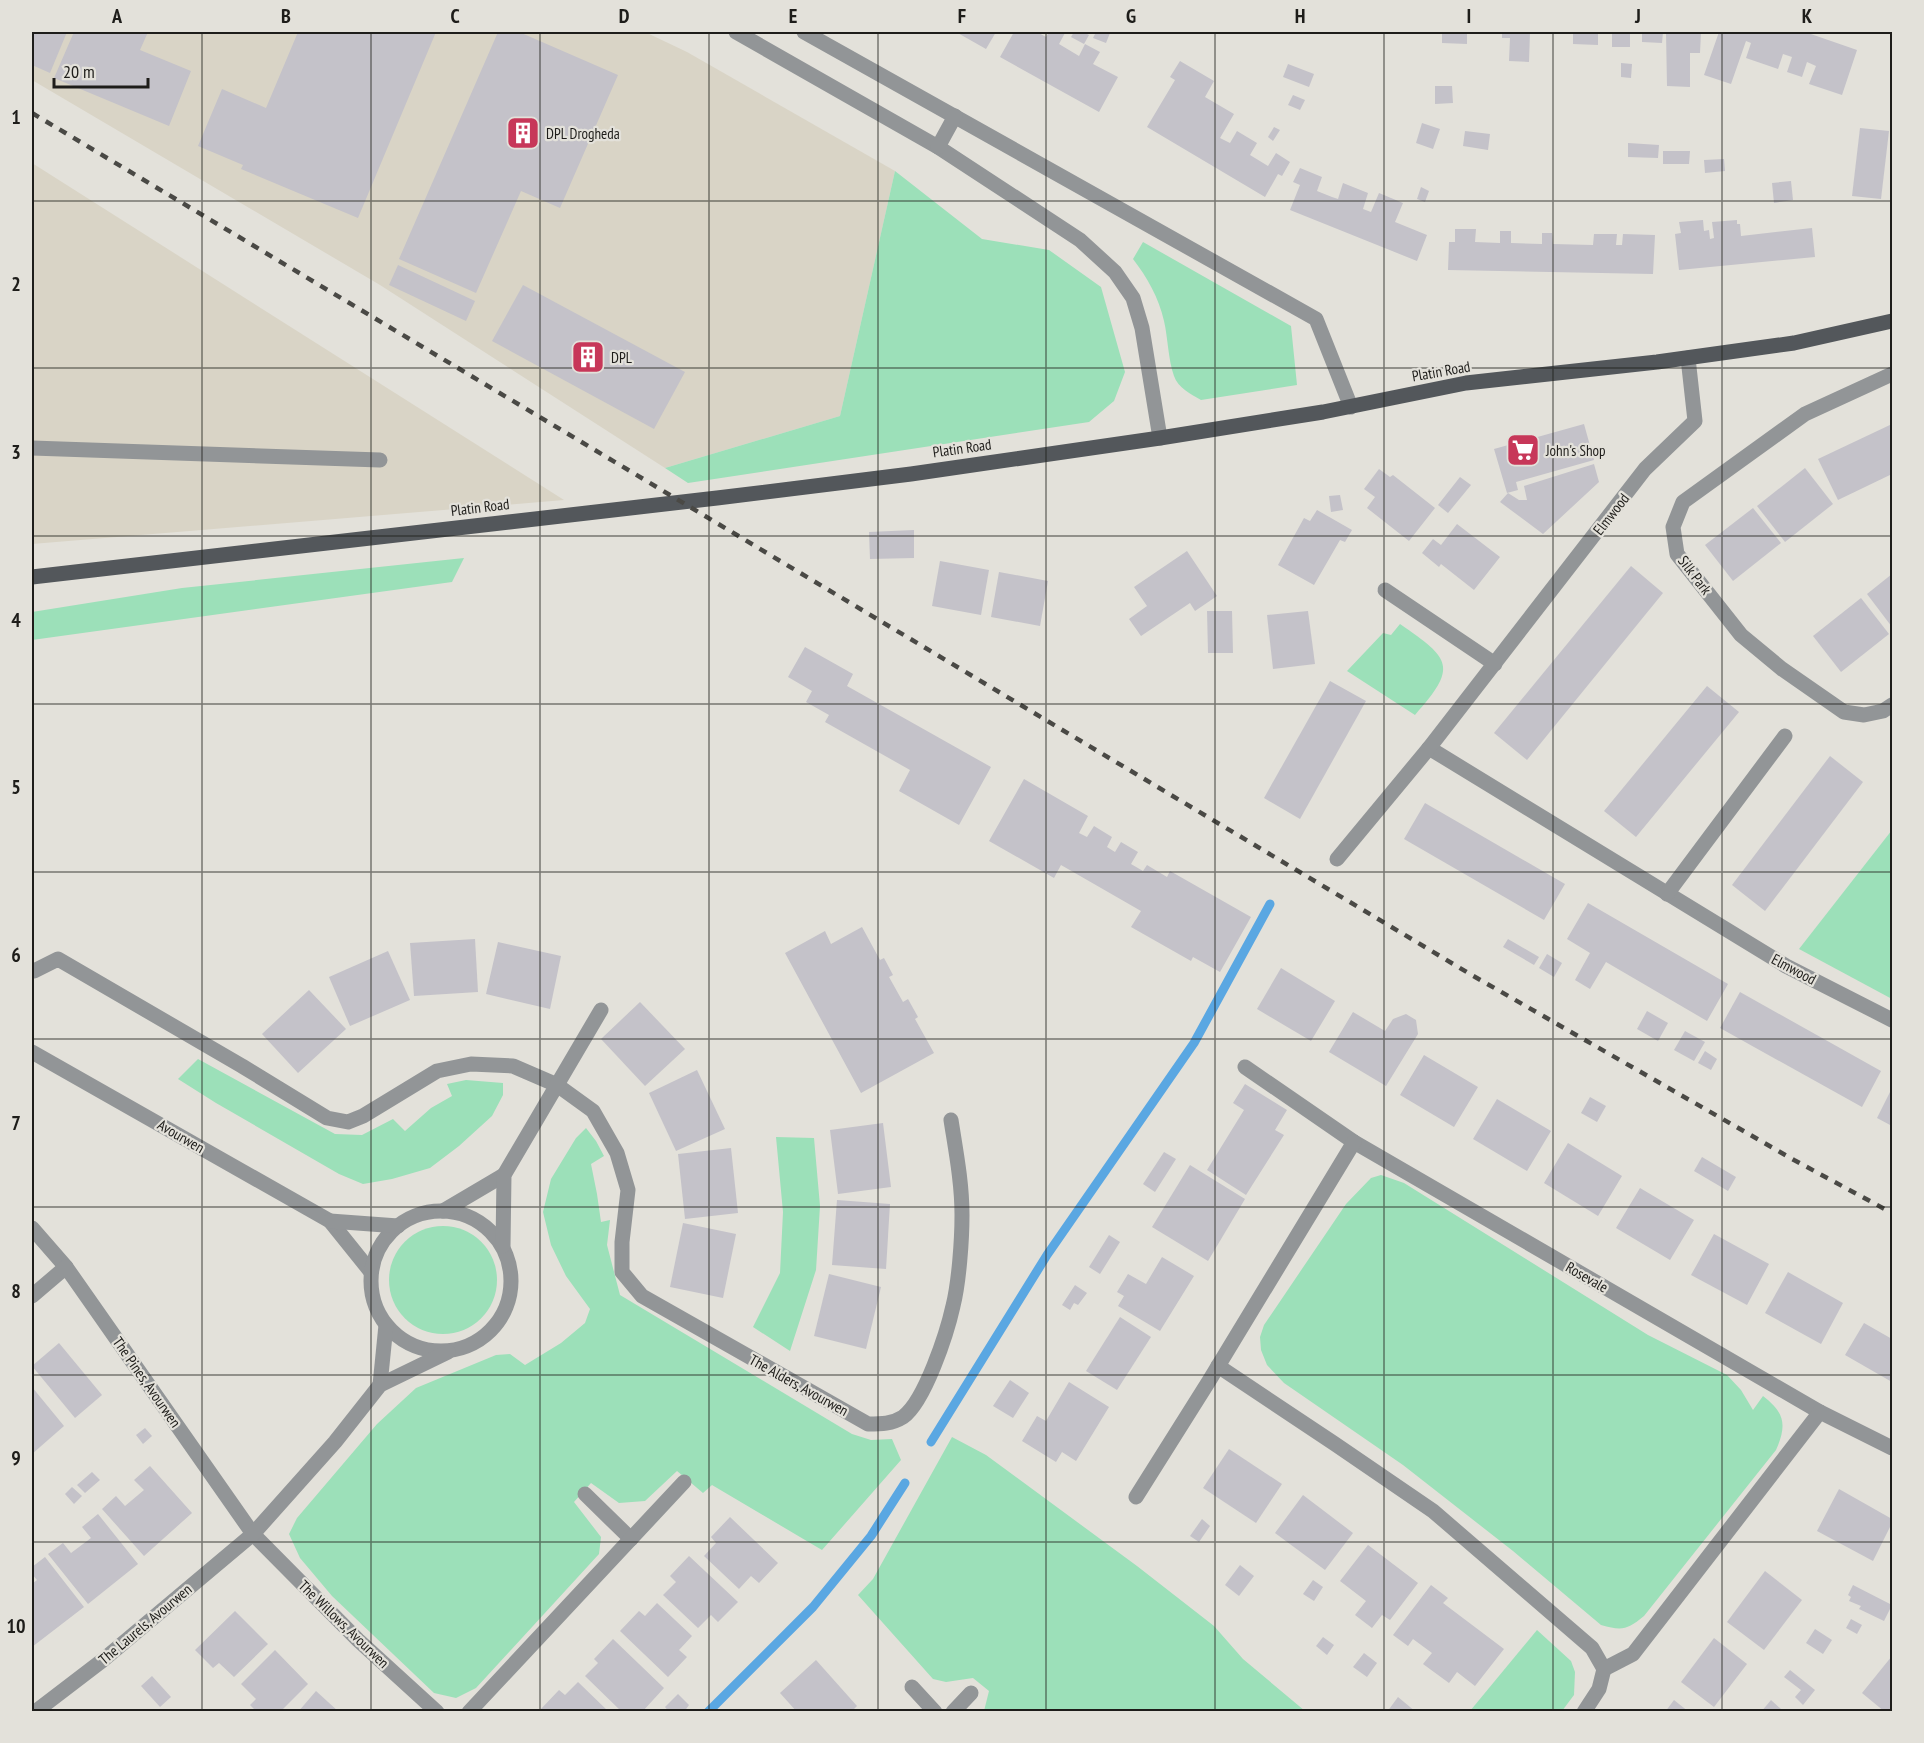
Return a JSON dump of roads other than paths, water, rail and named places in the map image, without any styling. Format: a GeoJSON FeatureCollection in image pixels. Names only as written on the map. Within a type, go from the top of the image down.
{"type":"FeatureCollection","features":[{"type":"Feature","properties":{"kind":"main road","name":"Platin Road"},"geometry":{"type":"LineString","coordinates":[[32,577],[728,497],[921,472],[1160,438],[1351,406],[1466,383],[1689,358],[1794,343],[1893,321]]}},
{"type":"Feature","properties":{"kind":"street"},"geometry":{"type":"LineString","coordinates":[[736,32],[938,147],[1080,240],[1115,272],[1133,298],[1142,328],[1160,438]]}},
{"type":"Feature","properties":{"kind":"street"},"geometry":{"type":"LineString","coordinates":[[804,32],[1316,319],[1351,406]]}},
{"type":"Feature","properties":{"kind":"street"},"geometry":{"type":"LineString","coordinates":[[938,147],[954,116]]}},
{"type":"Feature","properties":{"kind":"street","name":"Elmwood"},"geometry":{"type":"LineString","coordinates":[[1337,859],[1429,748],[1646,469],[1695,421],[1689,358]]}},
{"type":"Feature","properties":{"kind":"street","name":"Silk Park"},"geometry":{"type":"LineString","coordinates":[[1893,375],[1805,414],[1683,502],[1673,527],[1677,554],[1741,635],[1782,669],[1844,712],[1864,715],[1883,711],[1893,705]]}},
{"type":"Feature","properties":{"kind":"street"},"geometry":{"type":"LineString","coordinates":[[32,448],[380,460]]}},
{"type":"Feature","properties":{"kind":"street"},"geometry":{"type":"LineString","coordinates":[[1385,590],[1495,664]]}},
{"type":"Feature","properties":{"kind":"street"},"geometry":{"type":"LineString","coordinates":[[1667,894],[1785,736]]}},
{"type":"Feature","properties":{"kind":"street","name":"Elmwood"},"geometry":{"type":"LineString","coordinates":[[1429,748],[1786,966],[1893,1020]]}},
{"type":"Feature","properties":{"kind":"street","name":"The Alders, Avourwen"},"geometry":{"type":"LineString","coordinates":[[32,972],[58,959],[327,1118],[348,1122],[363,1116],[437,1071],[471,1064],[513,1066],[557,1085],[593,1111],[617,1153],[628,1190],[622,1242],[622,1272],[642,1296],[868,1424],[888,1424],[904,1417],[916,1404],[929,1376],[954,1305],[962,1216],[960,1174],[951,1120]]}},
{"type":"Feature","properties":{"kind":"street"},"geometry":{"type":"LineString","coordinates":[[443,1211],[504,1175],[601,1010]]}},
{"type":"Feature","properties":{"kind":"street","name":"Avourwen"},"geometry":{"type":"LineString","coordinates":[[32,1052],[330,1221],[371,1272]]}},
{"type":"Feature","properties":{"kind":"street","name":"Rosevale"},"geometry":{"type":"LineString","coordinates":[[1245,1067],[1354,1142],[1820,1412],[1893,1448]]}},
{"type":"Feature","properties":{"kind":"street"},"geometry":{"type":"LineString","coordinates":[[1136,1497],[1354,1142]]}},
{"type":"Feature","properties":{"kind":"street"},"geometry":{"type":"LineString","coordinates":[[503,1246],[504,1175]]}},
{"type":"Feature","properties":{"kind":"street"},"geometry":{"type":"LineString","coordinates":[[253,1534],[335,1442],[380,1385],[448,1352],[468,1347],[485,1337],[499,1322],[508,1305],[512,1285],[510,1265],[503,1246],[492,1232],[478,1221],[461,1214],[443,1211],[427,1212],[412,1217],[385,1238],[376,1255],[371,1272],[371,1291],[376,1310],[386,1326],[399,1338],[414,1347],[448,1352]]}},
{"type":"Feature","properties":{"kind":"street","name":"Avourwen"},"geometry":{"type":"LineString","coordinates":[[330,1221],[398,1226]]}},
{"type":"Feature","properties":{"kind":"street","name":"The Pines, Avourwen"},"geometry":{"type":"LineString","coordinates":[[32,1228],[66,1267],[253,1534]]}},
{"type":"Feature","properties":{"kind":"street"},"geometry":{"type":"LineString","coordinates":[[32,1296],[66,1267]]}},
{"type":"Feature","properties":{"kind":"street"},"geometry":{"type":"LineString","coordinates":[[380,1385],[386,1326]]}},
{"type":"Feature","properties":{"kind":"street"},"geometry":{"type":"LineString","coordinates":[[1218,1366],[1433,1511],[1592,1648],[1604,1669],[1599,1689],[1584,1712]]}},
{"type":"Feature","properties":{"kind":"street"},"geometry":{"type":"LineString","coordinates":[[1604,1669],[1633,1654],[1820,1412]]}},
{"type":"Feature","properties":{"kind":"street"},"geometry":{"type":"LineString","coordinates":[[469,1712],[684,1482]]}},
{"type":"Feature","properties":{"kind":"street"},"geometry":{"type":"LineString","coordinates":[[585,1494],[632,1539]]}},
{"type":"Feature","properties":{"kind":"street","name":"The Laurels, Avourwen"},"geometry":{"type":"LineString","coordinates":[[35,1712],[103,1660],[253,1534]]}},
{"type":"Feature","properties":{"kind":"street","name":"The Willows, Avourwen"},"geometry":{"type":"LineString","coordinates":[[253,1534],[358,1640],[437,1712]]}},
{"type":"Feature","properties":{"kind":"street"},"geometry":{"type":"LineString","coordinates":[[912,1687],[935,1712]]}},
{"type":"Feature","properties":{"kind":"street"},"geometry":{"type":"LineString","coordinates":[[953,1712],[971,1693]]}},
{"type":"Feature","properties":{"kind":"waterway"},"geometry":{"type":"LineString","coordinates":[[931,1442],[1047,1255],[1194,1043],[1270,904]]}},
{"type":"Feature","properties":{"kind":"waterway"},"geometry":{"type":"LineString","coordinates":[[708,1712],[813,1607],[871,1536],[905,1483]]}},
{"type":"Feature","properties":{"kind":"railway"},"geometry":{"type":"LineString","coordinates":[[32,113],[1470,974],[1794,1160],[1892,1213]]}},
{"type":"Feature","properties":{"kind":"place","name":"DPL Drogheda"},"geometry":{"type":"Point","coordinates":[523,133]}},
{"type":"Feature","properties":{"kind":"place","name":"DPL"},"geometry":{"type":"Point","coordinates":[588,357]}},
{"type":"Feature","properties":{"kind":"place","name":"John's Shop"},"geometry":{"type":"Point","coordinates":[1523,450]}}]}
